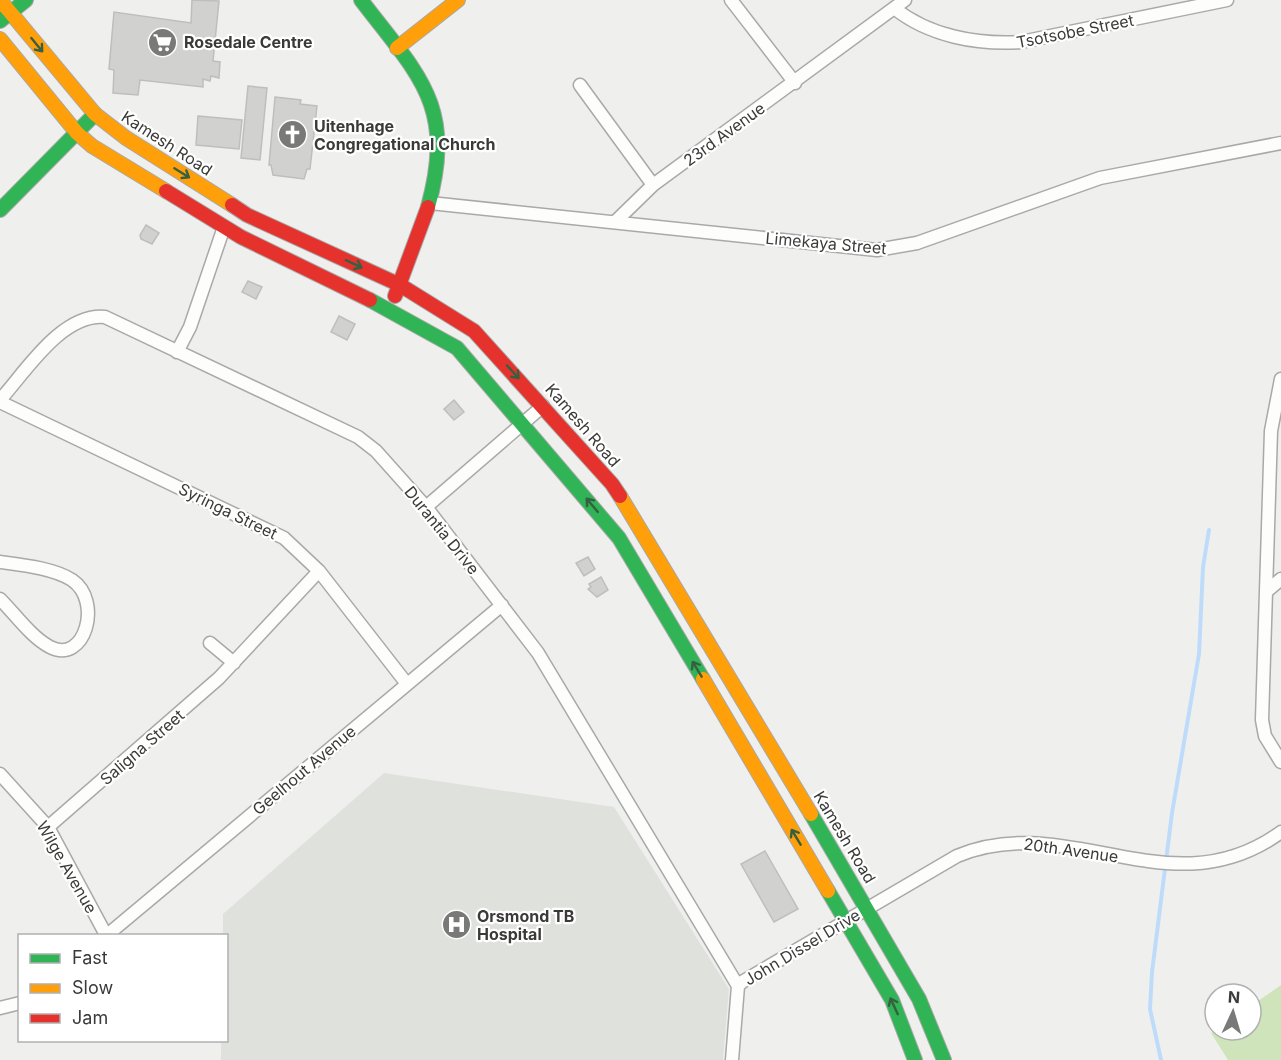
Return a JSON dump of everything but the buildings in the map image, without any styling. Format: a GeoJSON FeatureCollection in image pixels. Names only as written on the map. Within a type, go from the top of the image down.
{"type":"FeatureCollection","features":[{"type":"Feature","properties":{"kind":"main road","name":"Kamesh Road"},"geometry":{"type":"LineString","coordinates":[[0,0],[5,17],[95,114],[126,138],[247,215],[400,285],[474,331],[543,406],[612,484],[740,692],[868,907],[919,999],[944,1060]]}},
{"type":"Feature","properties":{"kind":"main road"},"geometry":{"type":"LineString","coordinates":[[5,17],[27,0]]}},
{"type":"Feature","properties":{"kind":"main road"},"geometry":{"type":"LineString","coordinates":[[361,0],[397,48],[429,95],[434,107],[435,168],[430,203],[389,309]]}},
{"type":"Feature","properties":{"kind":"main road"},"geometry":{"type":"LineString","coordinates":[[397,48],[458,0]]}},
{"type":"Feature","properties":{"kind":"main road"},"geometry":{"type":"LineString","coordinates":[[0,39],[77,133],[92,146],[224,227],[389,309],[457,348],[619,538],[892,1000],[915,1060]]}},
{"type":"Feature","properties":{"kind":"main road"},"geometry":{"type":"LineString","coordinates":[[0,210],[95,114]]}},
{"type":"Feature","properties":{"kind":"street"},"geometry":{"type":"LineString","coordinates":[[731,0],[795,83]]}},
{"type":"Feature","properties":{"kind":"street","name":"23rd Avenue"},"geometry":{"type":"LineString","coordinates":[[616,221],[653,185],[795,83],[905,0]]}},
{"type":"Feature","properties":{"kind":"street","name":"Tsotsobe Street"},"geometry":{"type":"LineString","coordinates":[[894,8],[918,26],[936,32],[999,44],[1021,42],[1227,0]]}},
{"type":"Feature","properties":{"kind":"street"},"geometry":{"type":"LineString","coordinates":[[580,85],[653,185]]}},
{"type":"Feature","properties":{"kind":"street","name":"Limekaya Street"},"geometry":{"type":"LineString","coordinates":[[430,203],[844,247],[891,249],[917,243],[1086,182],[1281,143]]}},
{"type":"Feature","properties":{"kind":"street"},"geometry":{"type":"LineString","coordinates":[[177,352],[190,327],[224,227]]}},
{"type":"Feature","properties":{"kind":"street","name":"Durantia Drive"},"geometry":{"type":"LineString","coordinates":[[0,401],[52,340],[83,318],[105,317],[358,437],[376,452],[426,507],[538,653],[738,986]]}},
{"type":"Feature","properties":{"kind":"street"},"geometry":{"type":"LineString","coordinates":[[1281,379],[1271,431],[1262,726],[1265,736],[1281,762]]}},
{"type":"Feature","properties":{"kind":"street","name":"Syringa Street"},"geometry":{"type":"LineString","coordinates":[[0,401],[284,538],[319,571],[407,684]]}},
{"type":"Feature","properties":{"kind":"street"},"geometry":{"type":"LineString","coordinates":[[426,507],[543,406]]}},
{"type":"Feature","properties":{"kind":"street"},"geometry":{"type":"LineString","coordinates":[[0,562],[36,568],[71,579],[82,589],[87,598],[88,625],[74,647],[63,650],[51,648],[0,599]]}},
{"type":"Feature","properties":{"kind":"street","name":"Saligna Street"},"geometry":{"type":"LineString","coordinates":[[48,827],[178,716],[234,663],[319,571]]}},
{"type":"Feature","properties":{"kind":"street"},"geometry":{"type":"LineString","coordinates":[[1267,591],[1281,579]]}},
{"type":"Feature","properties":{"kind":"street","name":"Geelhout Avenue"},"geometry":{"type":"LineString","coordinates":[[107,934],[502,605]]}},
{"type":"Feature","properties":{"kind":"street"},"geometry":{"type":"LineString","coordinates":[[210,643],[234,663]]}},
{"type":"Feature","properties":{"kind":"street","name":"Wilge Avenue"},"geometry":{"type":"LineString","coordinates":[[0,774],[48,827],[105,934]]}},
{"type":"Feature","properties":{"kind":"street","name":"20th Avenue"},"geometry":{"type":"LineString","coordinates":[[868,907],[957,856],[995,844],[1038,843],[1156,863],[1189,865],[1212,864],[1239,856],[1265,844],[1281,832]]}},
{"type":"Feature","properties":{"kind":"street","name":"John Dissel Drive"},"geometry":{"type":"LineString","coordinates":[[732,1060],[738,986],[746,978],[868,907]]}},
{"type":"Feature","properties":{"kind":"street"},"geometry":{"type":"LineString","coordinates":[[0,1008],[18,1004]]}},
{"type":"Feature","properties":{"kind":"shaded area","name":"Orsmond TB Hospital"},"geometry":{"type":"Polygon","coordinates":[[[384,773],[614,807],[729,989],[723,1060],[221,1060],[221,1042],[228,1042],[228,934],[223,934],[223,914],[384,773]]]}},
{"type":"Feature","properties":{"kind":"green space"},"geometry":{"type":"Polygon","coordinates":[[[1281,985],[1281,1060],[1228,1060],[1217,1042],[1263,1042],[1263,998],[1281,985]]]}},
{"type":"Feature","properties":{"kind":"waterway"},"geometry":{"type":"LineString","coordinates":[[1161,1060],[1150,1009],[1152,972],[1172,813],[1199,654],[1203,567],[1209,530]]}},
{"type":"Feature","properties":{"kind":"traffic: fast"},"geometry":{"type":"LineString","coordinates":[[0,21],[26,0]]}},
{"type":"Feature","properties":{"kind":"traffic: fast"},"geometry":{"type":"LineString","coordinates":[[361,0],[400,50],[427,94],[434,117],[437,142],[436,172],[428,207]]}},
{"type":"Feature","properties":{"kind":"traffic: fast"},"geometry":{"type":"LineString","coordinates":[[0,210],[95,114]]}},
{"type":"Feature","properties":{"kind":"traffic: fast"},"geometry":{"type":"LineString","coordinates":[[370,300],[457,348],[619,538],[703,679]]}},
{"type":"Feature","properties":{"kind":"traffic: fast"},"geometry":{"type":"LineString","coordinates":[[811,814],[919,999],[944,1060]]}},
{"type":"Feature","properties":{"kind":"traffic: fast"},"geometry":{"type":"LineString","coordinates":[[828,891],[892,1000],[915,1060]]}},
{"type":"Feature","properties":{"kind":"traffic: slow"},"geometry":{"type":"LineString","coordinates":[[0,0],[95,114],[126,138],[232,205]]}},
{"type":"Feature","properties":{"kind":"traffic: slow"},"geometry":{"type":"LineString","coordinates":[[397,48],[458,0]]}},
{"type":"Feature","properties":{"kind":"traffic: slow"},"geometry":{"type":"LineString","coordinates":[[0,39],[77,133],[92,146],[166,191]]}},
{"type":"Feature","properties":{"kind":"traffic: slow"},"geometry":{"type":"LineString","coordinates":[[620,496],[811,814]]}},
{"type":"Feature","properties":{"kind":"traffic: slow"},"geometry":{"type":"LineString","coordinates":[[703,679],[828,891]]}},
{"type":"Feature","properties":{"kind":"traffic: jam"},"geometry":{"type":"LineString","coordinates":[[166,191],[241,237],[370,300]]}},
{"type":"Feature","properties":{"kind":"traffic: jam"},"geometry":{"type":"LineString","coordinates":[[232,205],[247,215],[400,285],[474,331],[612,484],[620,496]]}},
{"type":"Feature","properties":{"kind":"traffic: jam"},"geometry":{"type":"LineString","coordinates":[[395,296],[428,207]]}},
{"type":"Feature","properties":{"kind":"place","name":"Rosedale Centre"},"geometry":{"type":"Point","coordinates":[163,42]}},
{"type":"Feature","properties":{"kind":"place","name":"Uitenhage Congregational Church"},"geometry":{"type":"Point","coordinates":[293,135]}},
{"type":"Feature","properties":{"kind":"place","name":"Orsmond TB Hospital"},"geometry":{"type":"Point","coordinates":[456,925]}}]}
